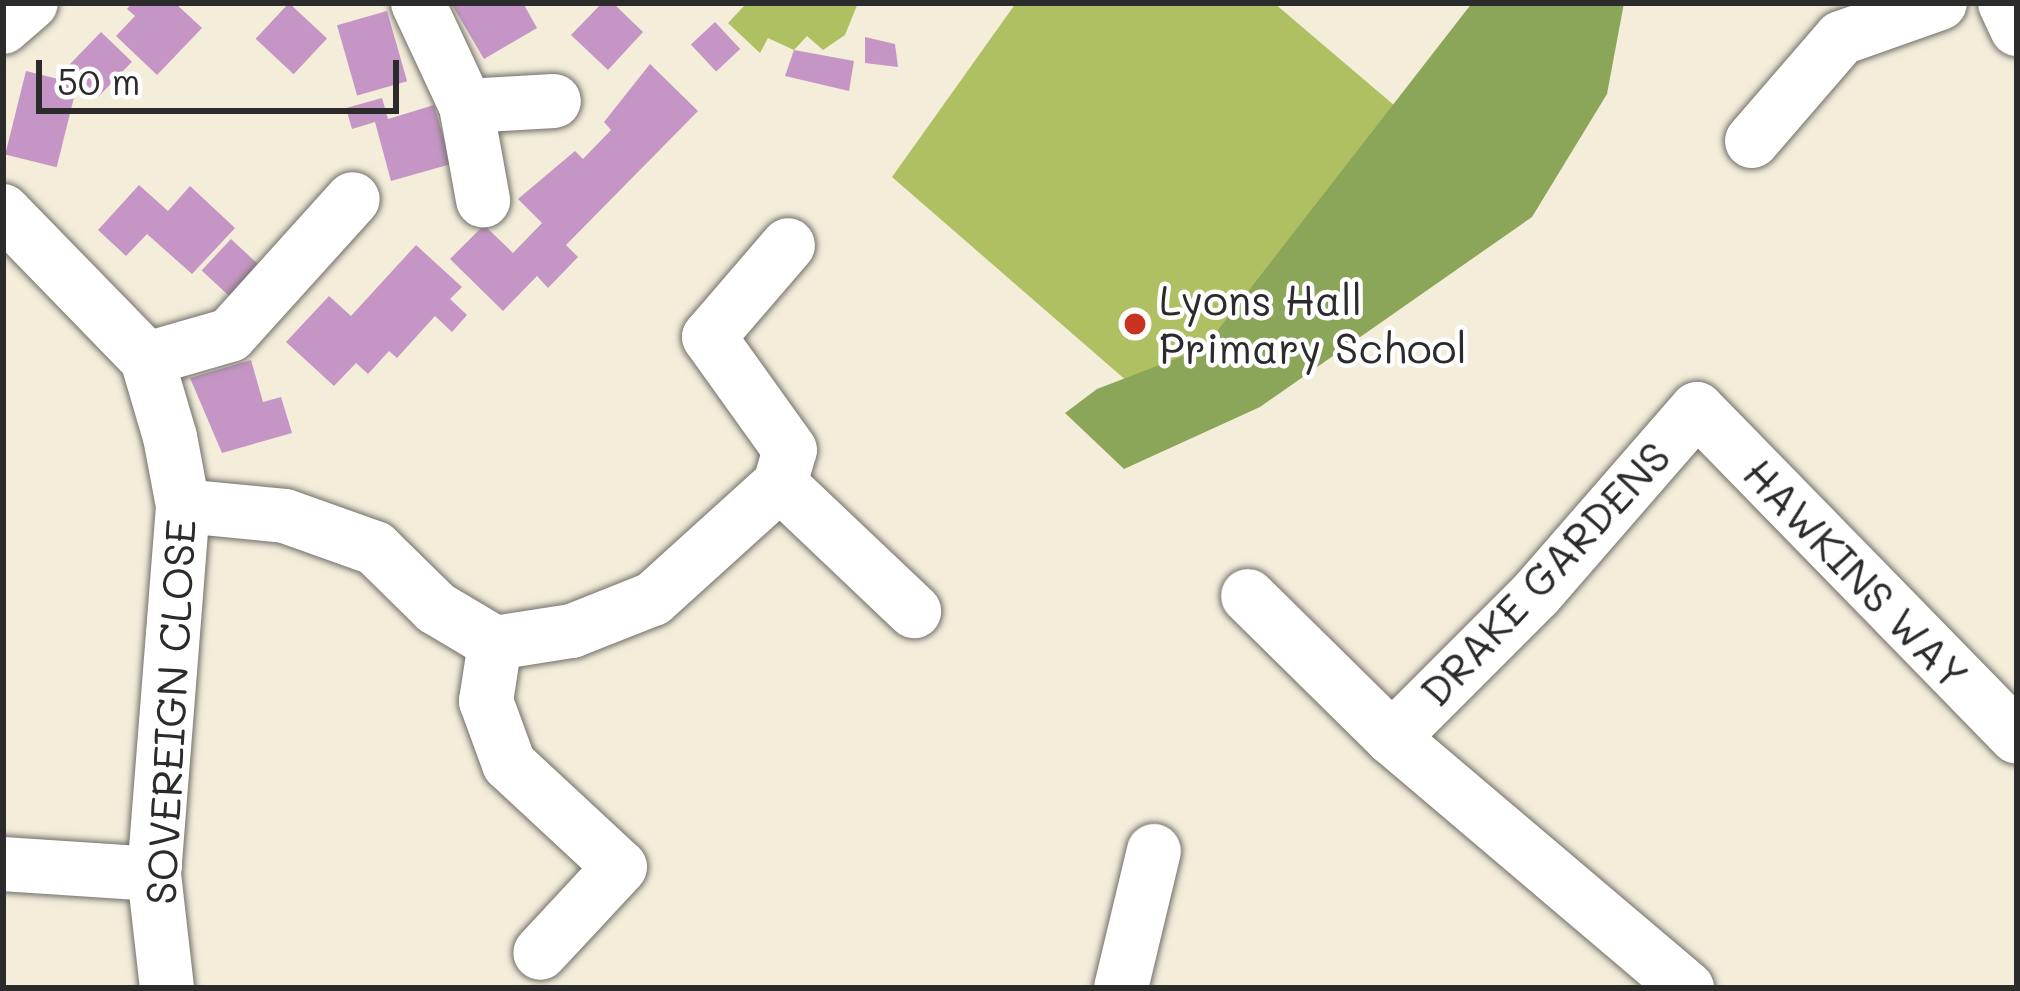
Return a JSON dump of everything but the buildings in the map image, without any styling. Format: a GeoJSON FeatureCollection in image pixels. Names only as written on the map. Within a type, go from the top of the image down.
{"type":"FeatureCollection","features":[{"type":"Feature","properties":{"kind":"street"},"geometry":{"type":"LineString","coordinates":[[3,27],[31,3]]}},
{"type":"Feature","properties":{"kind":"street"},"geometry":{"type":"LineString","coordinates":[[418,3],[466,106],[483,200]]}},
{"type":"Feature","properties":{"kind":"street"},"geometry":{"type":"LineString","coordinates":[[1752,141],[1841,38],[1940,3]]}},
{"type":"Feature","properties":{"kind":"street"},"geometry":{"type":"LineString","coordinates":[[2005,3],[2017,29]]}},
{"type":"Feature","properties":{"kind":"street"},"geometry":{"type":"LineString","coordinates":[[466,106],[554,101]]}},
{"type":"Feature","properties":{"kind":"street"},"geometry":{"type":"LineString","coordinates":[[3,211],[147,359],[230,335],[353,199]]}},
{"type":"Feature","properties":{"kind":"street"},"geometry":{"type":"LineString","coordinates":[[183,506],[285,516],[375,548],[436,608],[495,643],[572,631],[652,599],[780,484],[790,450],[709,337],[788,245]]}},
{"type":"Feature","properties":{"kind":"street","name":"SOVEREIGN CLOSE"},"geometry":{"type":"LineString","coordinates":[[147,359],[183,506],[154,874],[167,988]]}},
{"type":"Feature","properties":{"kind":"street","name":"HAWKINS WAY"},"geometry":{"type":"LineString","coordinates":[[1697,409],[2017,737]]}},
{"type":"Feature","properties":{"kind":"street","name":"DRAKE GARDENS"},"geometry":{"type":"LineString","coordinates":[[1392,738],[1536,594],[1697,409]]}},
{"type":"Feature","properties":{"kind":"street"},"geometry":{"type":"LineString","coordinates":[[780,484],[914,611]]}},
{"type":"Feature","properties":{"kind":"street","name":"DRAKE GARDENS"},"geometry":{"type":"LineString","coordinates":[[1248,596],[1392,738],[1687,988]]}},
{"type":"Feature","properties":{"kind":"street"},"geometry":{"type":"LineString","coordinates":[[495,643],[487,700],[509,764],[620,867],[540,953]]}},
{"type":"Feature","properties":{"kind":"street"},"geometry":{"type":"LineString","coordinates":[[1120,988],[1154,851]]}},
{"type":"Feature","properties":{"kind":"street"},"geometry":{"type":"LineString","coordinates":[[3,864],[154,874]]}},
{"type":"Feature","properties":{"kind":"green space"},"geometry":{"type":"Polygon","coordinates":[[[747,3],[858,3],[845,35],[823,50],[807,36],[794,50],[768,38],[760,53],[728,23],[747,3]]]}},
{"type":"Feature","properties":{"kind":"green space"},"geometry":{"type":"Polygon","coordinates":[[[1016,3],[1274,3],[1395,106],[1158,408],[892,177],[1016,3]]]}},
{"type":"Feature","properties":{"kind":"green space"},"geometry":{"type":"Polygon","coordinates":[[[1472,3],[1624,3],[1607,94],[1532,217],[1260,407],[1124,469],[1065,413],[1097,389],[1204,348],[1472,3]]]}},
{"type":"Feature","properties":{"kind":"place","name":"Lyons Hall Primary School"},"geometry":{"type":"Point","coordinates":[1135,324]}}]}
